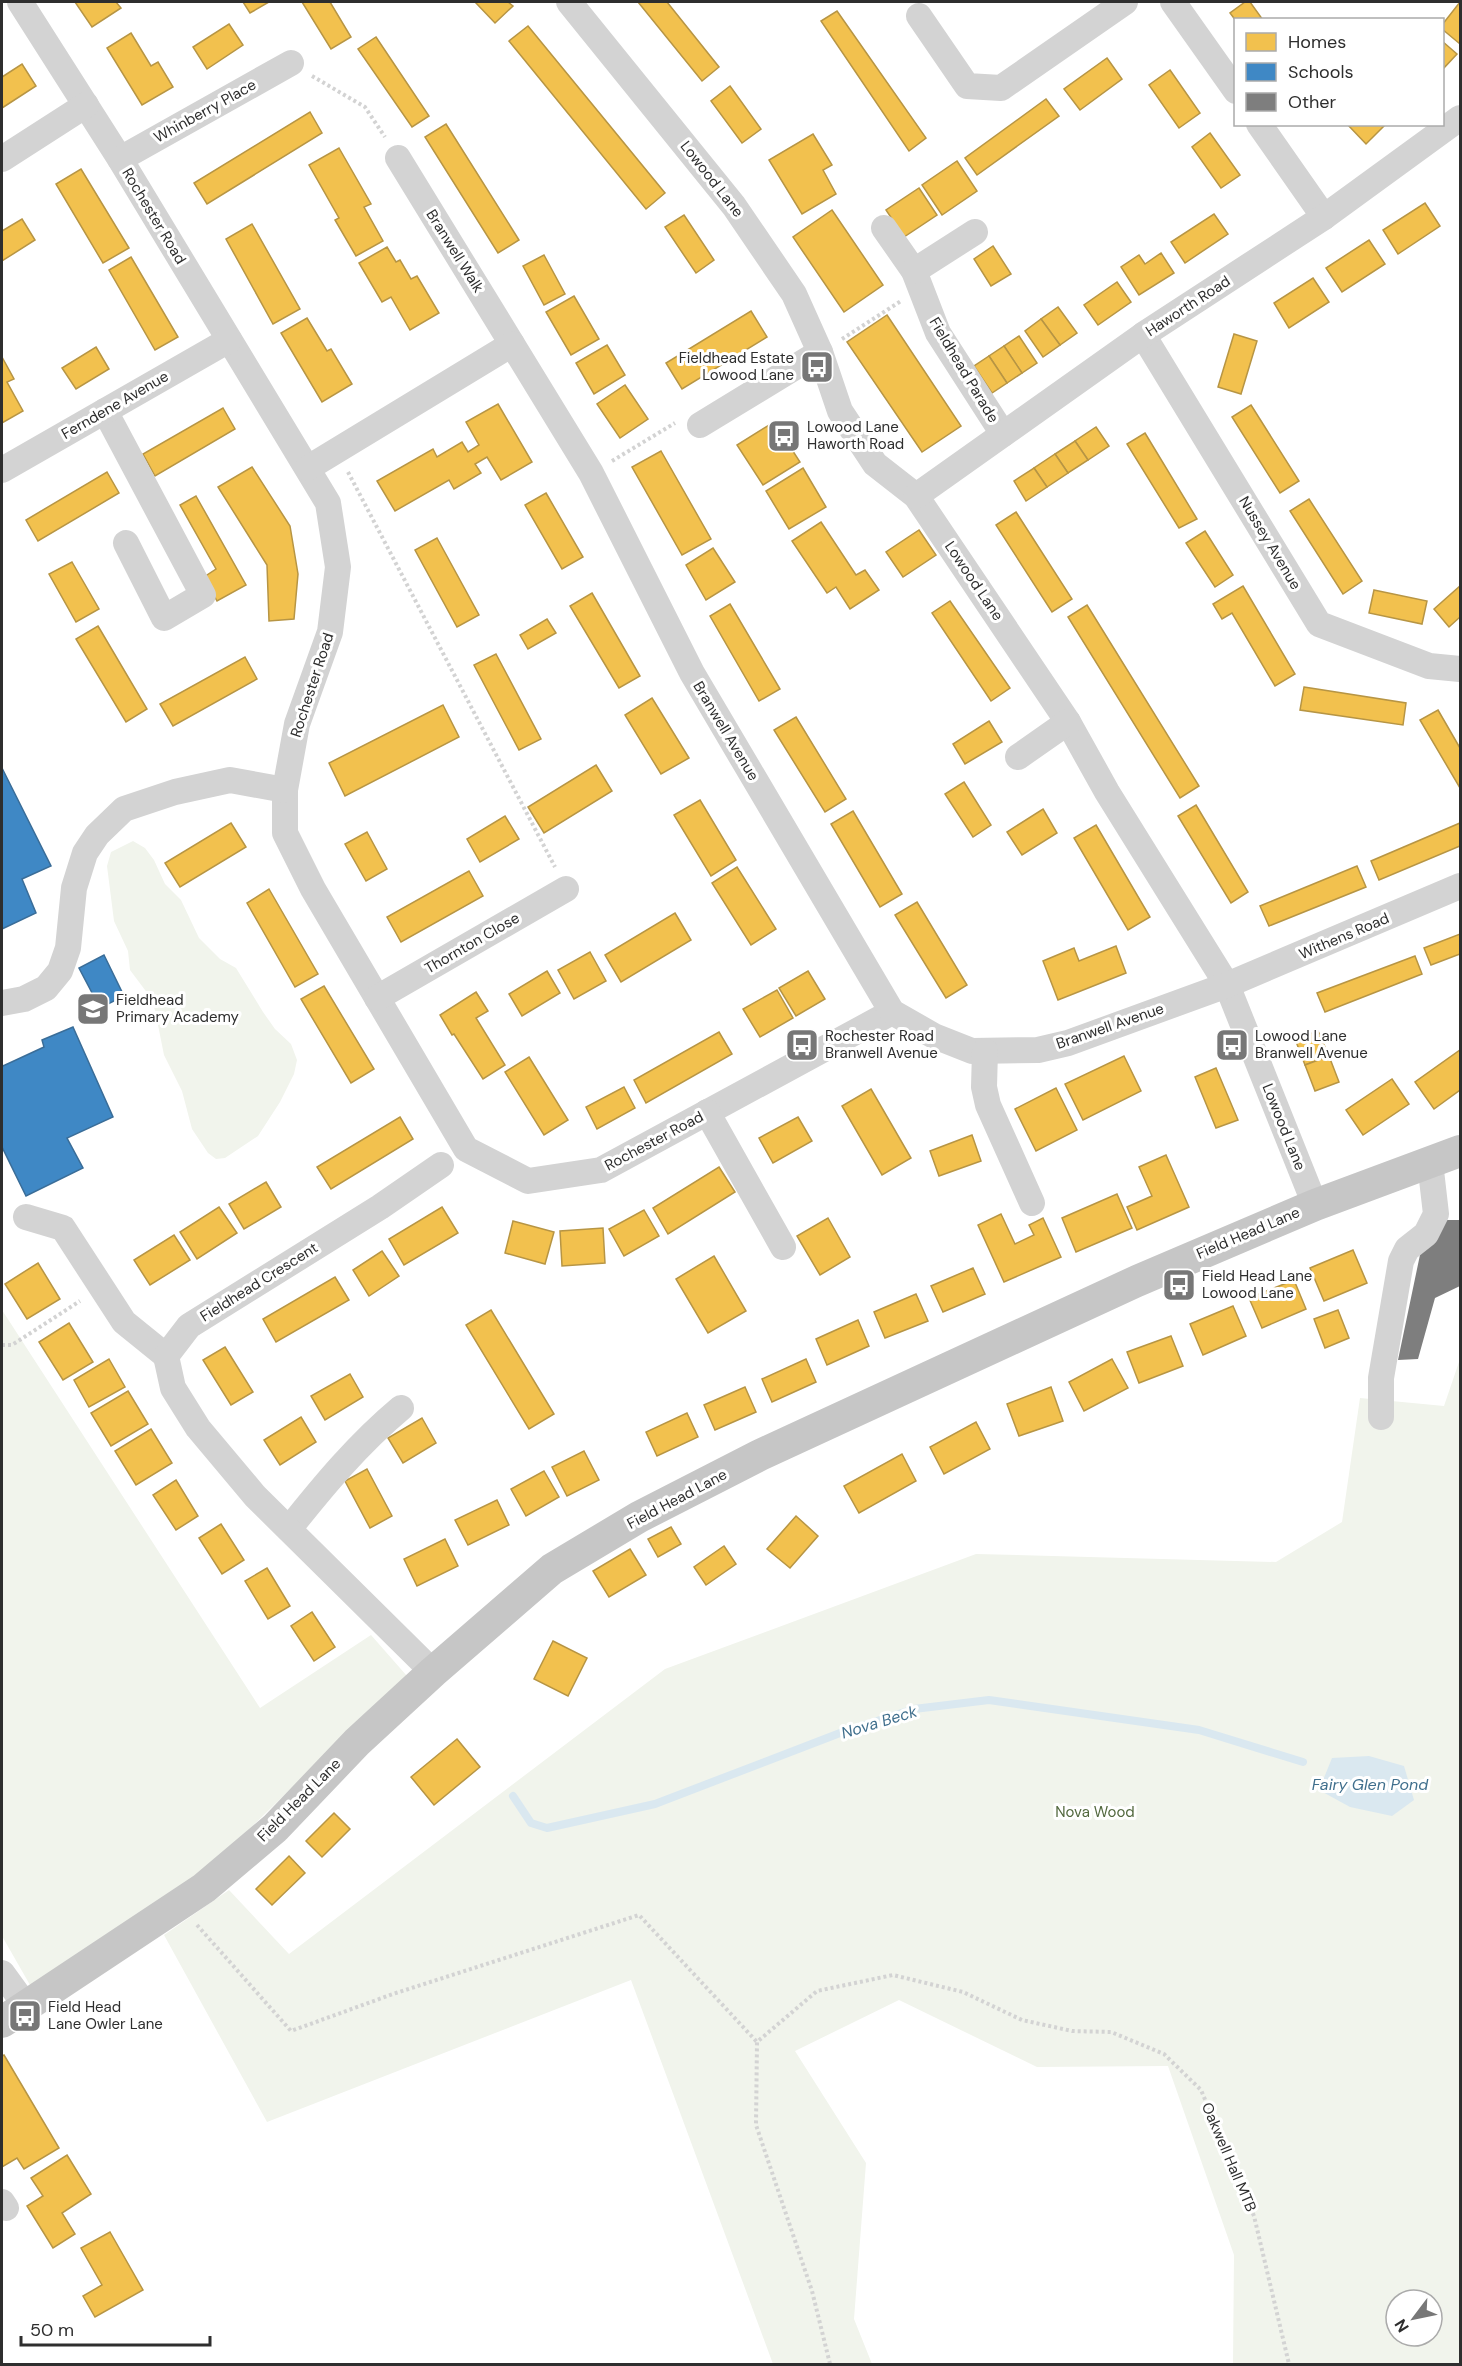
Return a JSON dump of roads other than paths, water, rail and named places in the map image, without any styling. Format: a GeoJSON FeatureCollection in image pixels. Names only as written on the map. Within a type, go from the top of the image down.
{"type":"FeatureCollection","features":[{"type":"Feature","properties":{"kind":"main road","name":"Field Head Lane"},"geometry":{"type":"LineString","coordinates":[[14,2014],[204,1888],[275,1828],[357,1742],[433,1672],[552,1569],[639,1517],[760,1455],[1094,1301],[1315,1205],[1461,1151]]}},
{"type":"Feature","properties":{"kind":"street","name":"Rochester Road"},"geometry":{"type":"LineString","coordinates":[[20,2],[120,159],[328,503],[338,567],[330,632],[297,724],[285,790],[285,833],[313,889],[466,1149],[528,1181],[601,1170],[892,1012]]}},
{"type":"Feature","properties":{"kind":"street","name":"Lowood Lane"},"geometry":{"type":"LineString","coordinates":[[569,2],[734,206],[794,294],[820,352],[840,411],[875,464],[916,496],[1068,722],[1107,792],[1227,986],[1315,1205]]}},
{"type":"Feature","properties":{"kind":"street"},"geometry":{"type":"LineString","coordinates":[[919,16],[967,87],[1001,88],[1125,2]]}},
{"type":"Feature","properties":{"kind":"street"},"geometry":{"type":"LineString","coordinates":[[1173,2],[1234,88]]}},
{"type":"Feature","properties":{"kind":"street","name":"Whinberry Place"},"geometry":{"type":"LineString","coordinates":[[120,159],[291,63]]}},
{"type":"Feature","properties":{"kind":"street"},"geometry":{"type":"LineString","coordinates":[[2,159],[86,105]]}},
{"type":"Feature","properties":{"kind":"street","name":"Haworth Road"},"geometry":{"type":"LineString","coordinates":[[916,496],[1143,335],[1324,217],[1461,118]]}},
{"type":"Feature","properties":{"kind":"street"},"geometry":{"type":"LineString","coordinates":[[1260,126],[1324,217]]}},
{"type":"Feature","properties":{"kind":"street","name":"Branwell Walk"},"geometry":{"type":"LineString","coordinates":[[398,158],[512,344]]}},
{"type":"Feature","properties":{"kind":"street","name":"Fieldhead Parade"},"geometry":{"type":"LineString","coordinates":[[884,228],[917,280],[938,333],[1003,434]]}},
{"type":"Feature","properties":{"kind":"street"},"geometry":{"type":"LineString","coordinates":[[917,280],[975,232]]}},
{"type":"Feature","properties":{"kind":"street","name":"Nussey Avenue"},"geometry":{"type":"LineString","coordinates":[[1143,335],[1319,624],[1429,666],[1461,669]]}},
{"type":"Feature","properties":{"kind":"street","name":"Ferndene Avenue"},"geometry":{"type":"LineString","coordinates":[[2,470],[229,340]]}},
{"type":"Feature","properties":{"kind":"street"},"geometry":{"type":"LineString","coordinates":[[308,468],[512,344]]}},
{"type":"Feature","properties":{"kind":"street","name":"Branwell Avenue"},"geometry":{"type":"LineString","coordinates":[[512,344],[591,473],[692,673],[892,1012],[934,1036],[972,1051],[1038,1050],[1068,1043],[1227,986]]}},
{"type":"Feature","properties":{"kind":"street"},"geometry":{"type":"LineString","coordinates":[[700,425],[820,352]]}},
{"type":"Feature","properties":{"kind":"street"},"geometry":{"type":"LineString","coordinates":[[105,411],[203,595],[164,618],[126,543]]}},
{"type":"Feature","properties":{"kind":"street"},"geometry":{"type":"LineString","coordinates":[[1018,757],[1068,722]]}},
{"type":"Feature","properties":{"kind":"street"},"geometry":{"type":"LineString","coordinates":[[2,1003],[24,999],[46,988],[60,971],[68,948],[74,888],[85,853],[97,835],[124,809],[175,792],[230,780],[285,790]]}},
{"type":"Feature","properties":{"kind":"street","name":"Withens Road"},"geometry":{"type":"LineString","coordinates":[[1227,986],[1461,886]]}},
{"type":"Feature","properties":{"kind":"street","name":"Thornton Close"},"geometry":{"type":"LineString","coordinates":[[377,998],[566,889]]}},
{"type":"Feature","properties":{"kind":"street"},"geometry":{"type":"LineString","coordinates":[[985,1051],[984,1087],[988,1106],[1032,1203]]}},
{"type":"Feature","properties":{"kind":"street"},"geometry":{"type":"LineString","coordinates":[[707,1112],[783,1246]]}},
{"type":"Feature","properties":{"kind":"street"},"geometry":{"type":"LineString","coordinates":[[1381,1417],[1382,1378],[1401,1261],[1407,1249],[1426,1234],[1436,1214],[1430,1162]]}},
{"type":"Feature","properties":{"kind":"street","name":"Fieldhead Crescent"},"geometry":{"type":"LineString","coordinates":[[166,1356],[189,1326],[380,1207],[441,1165]]}},
{"type":"Feature","properties":{"kind":"street"},"geometry":{"type":"LineString","coordinates":[[26,1217],[63,1228],[124,1322],[166,1356],[174,1388],[198,1428],[255,1496],[433,1672]]}},
{"type":"Feature","properties":{"kind":"street"},"geometry":{"type":"LineString","coordinates":[[289,1529],[328,1479],[375,1430],[401,1408]]}},
{"type":"Feature","properties":{"kind":"street"},"geometry":{"type":"LineString","coordinates":[[2,1973],[14,2014]]}},
{"type":"Feature","properties":{"kind":"street"},"geometry":{"type":"LineString","coordinates":[[2,2202],[6,2208],[2,2207]]}},
{"type":"Feature","properties":{"kind":"water","name":"Fairy Glen Pond"},"geometry":{"type":"Polygon","coordinates":[[[1369,1756],[1404,1766],[1414,1800],[1392,1816],[1350,1807],[1319,1790],[1332,1758],[1369,1756]]]}},
{"type":"Feature","properties":{"kind":"waterway","name":"Nova Beck"},"geometry":{"type":"LineString","coordinates":[[513,1796],[531,1823],[547,1828],[655,1804],[840,1733],[914,1709],[989,1700],[1199,1730],[1303,1762]]}},
{"type":"Feature","properties":{"kind":"place","name":"Fieldhead Estate Lowood Lane"},"geometry":{"type":"Point","coordinates":[817,367]}},
{"type":"Feature","properties":{"kind":"place","name":"Lowood Lane Haworth Road"},"geometry":{"type":"Point","coordinates":[784,436]}},
{"type":"Feature","properties":{"kind":"place","name":"Fieldhead Primary Academy"},"geometry":{"type":"Point","coordinates":[93,1009]}},
{"type":"Feature","properties":{"kind":"place","name":"Rochester Road Branwell Avenue"},"geometry":{"type":"Point","coordinates":[802,1045]}},
{"type":"Feature","properties":{"kind":"place","name":"Lowood Lane Branwell Avenue"},"geometry":{"type":"Point","coordinates":[1232,1045]}},
{"type":"Feature","properties":{"kind":"place","name":"Field Head Lane Lowood Lane"},"geometry":{"type":"Point","coordinates":[1179,1285]}},
{"type":"Feature","properties":{"kind":"place","name":"Field Head Lane Owler Lane"},"geometry":{"type":"Point","coordinates":[25,2016]}},
{"type":"Feature","properties":{"kind":"park label","name":"Nova Wood"},"geometry":{"type":"Point","coordinates":[1095,1812]}}]}
